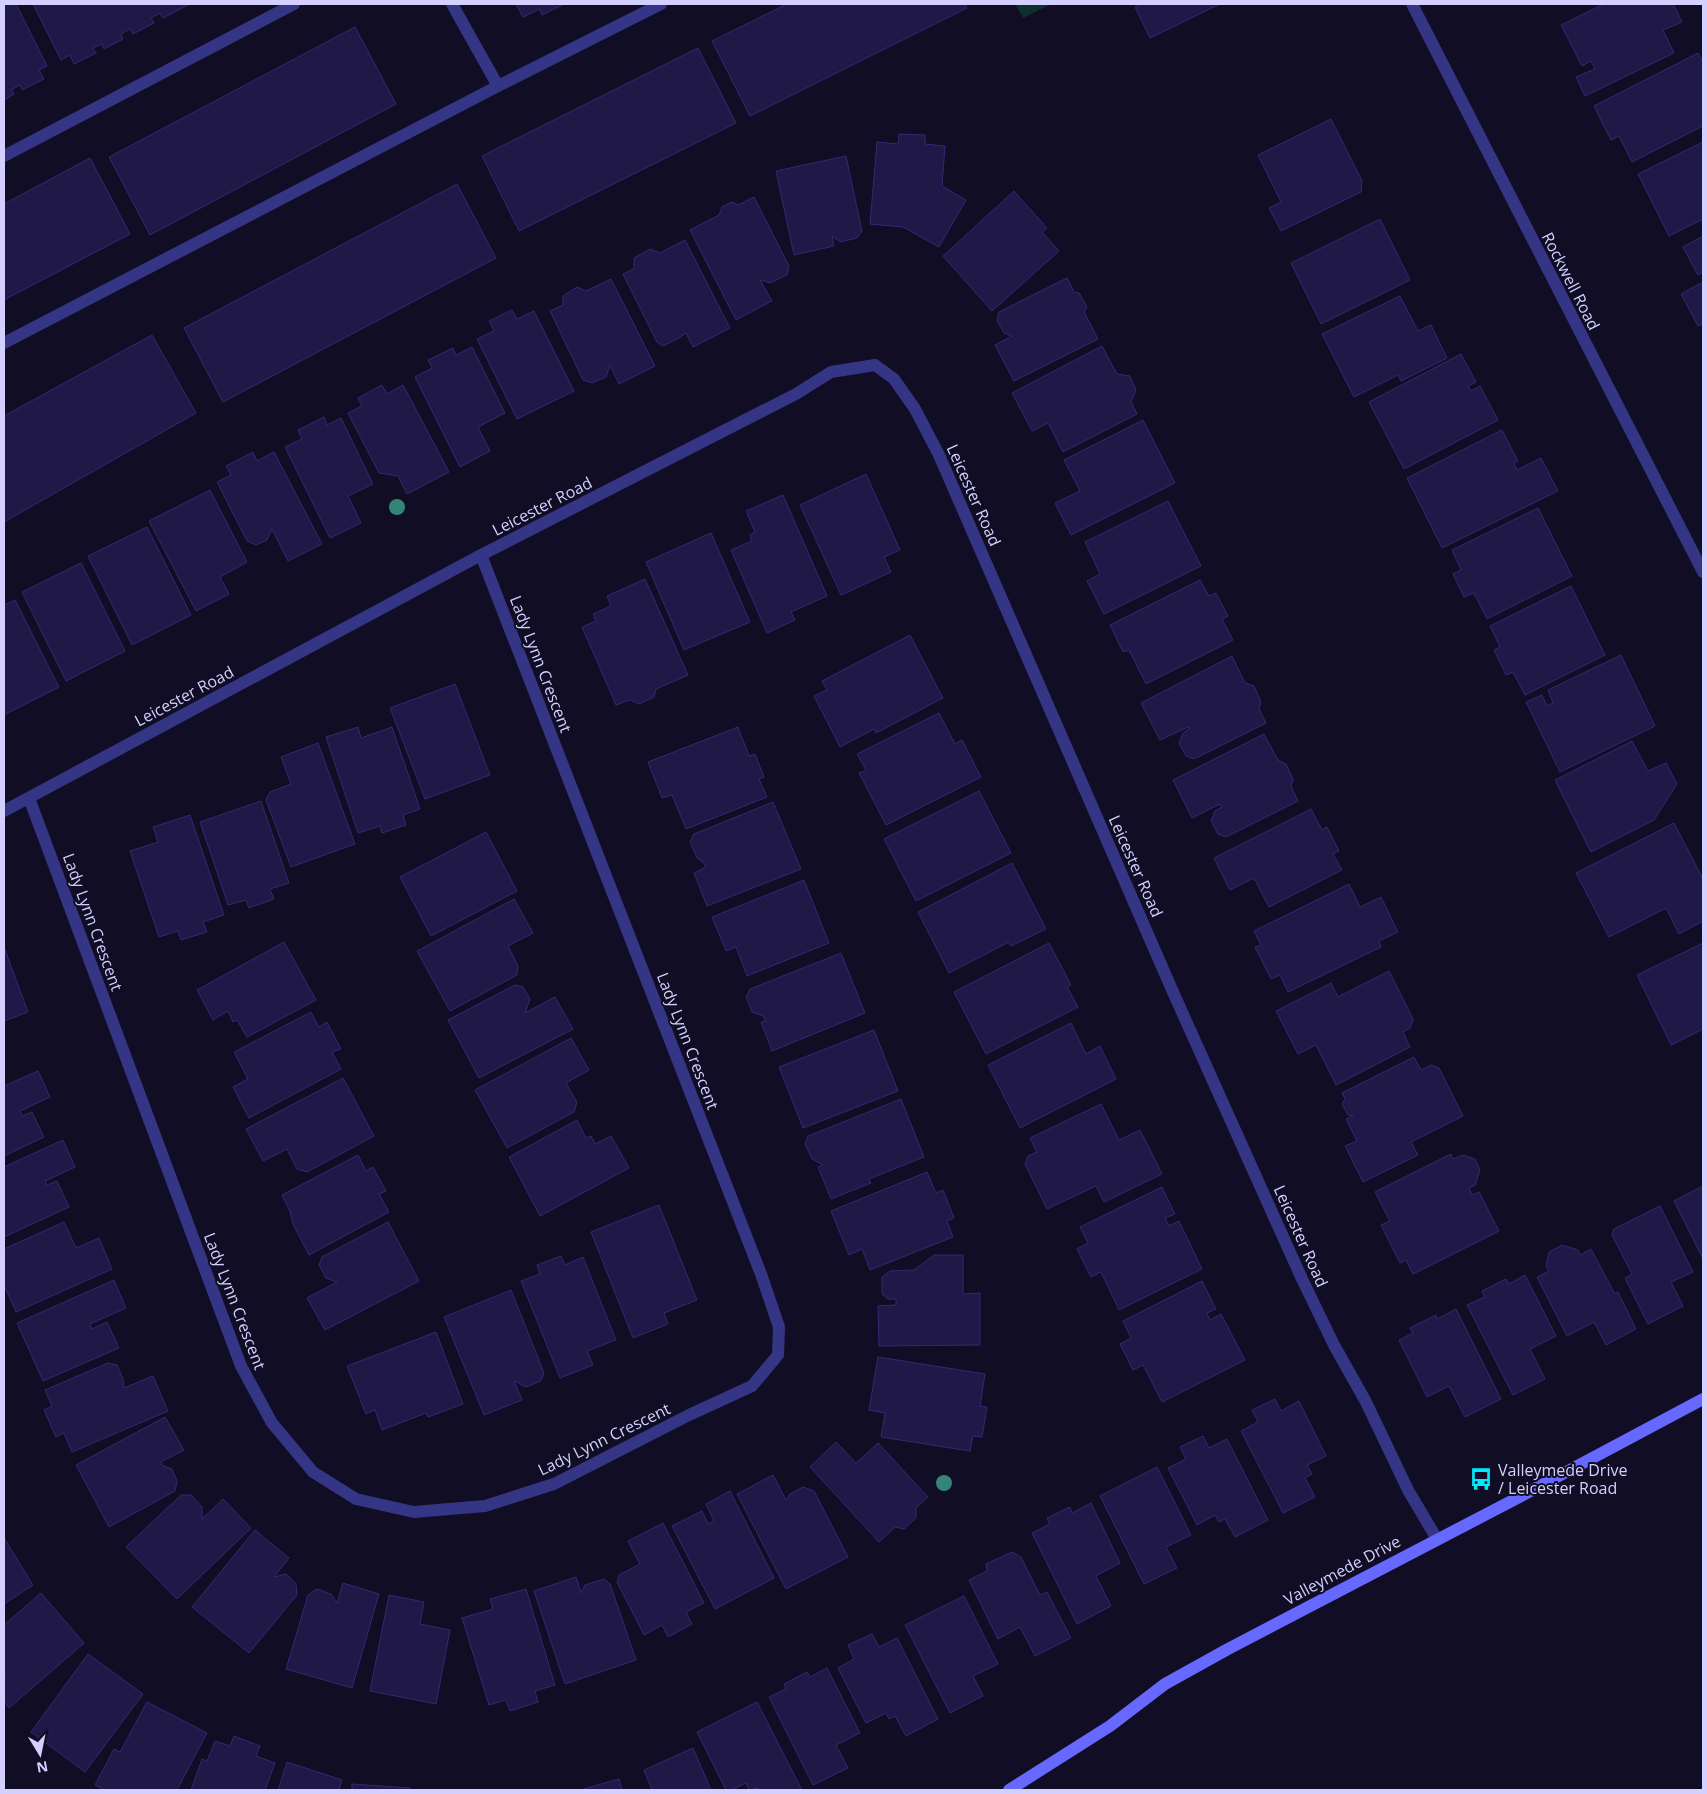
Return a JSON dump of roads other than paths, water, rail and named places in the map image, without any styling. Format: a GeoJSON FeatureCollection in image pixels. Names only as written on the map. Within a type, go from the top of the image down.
{"type":"FeatureCollection","features":[{"type":"Feature","properties":{"kind":"street"},"geometry":{"type":"LineString","coordinates":[[4,156],[294,4]]}},
{"type":"Feature","properties":{"kind":"street"},"geometry":{"type":"LineString","coordinates":[[452,4],[498,86]]}},
{"type":"Feature","properties":{"kind":"street"},"geometry":{"type":"LineString","coordinates":[[4,343],[498,86],[661,4]]}},
{"type":"Feature","properties":{"kind":"street","name":"Rockwell Road"},"geometry":{"type":"LineString","coordinates":[[1412,4],[1703,572]]}},
{"type":"Feature","properties":{"kind":"street","name":"Leicester Road"},"geometry":{"type":"LineString","coordinates":[[4,811],[481,555],[796,394],[831,372],[875,365],[894,379],[915,409],[939,455],[1165,974],[1302,1279],[1334,1346],[1366,1402],[1408,1490],[1437,1539]]}},
{"type":"Feature","properties":{"kind":"street","name":"Lady Lynn Crescent"},"geometry":{"type":"LineString","coordinates":[[29,798],[241,1366],[272,1423],[313,1472],[356,1499],[414,1512],[485,1506],[554,1484],[689,1415],[752,1386],[778,1355],[779,1327],[761,1274],[481,555]]}},
{"type":"Feature","properties":{"kind":"street","name":"Valleymede Drive"},"geometry":{"type":"LineString","coordinates":[[1009,1790],[1110,1726],[1165,1684],[1228,1648],[1703,1399]]}},
{"type":"Feature","properties":{"kind":"place","name":"Valleymede Drive / Leicester Road"},"geometry":{"type":"Point","coordinates":[1481,1479]}}]}
